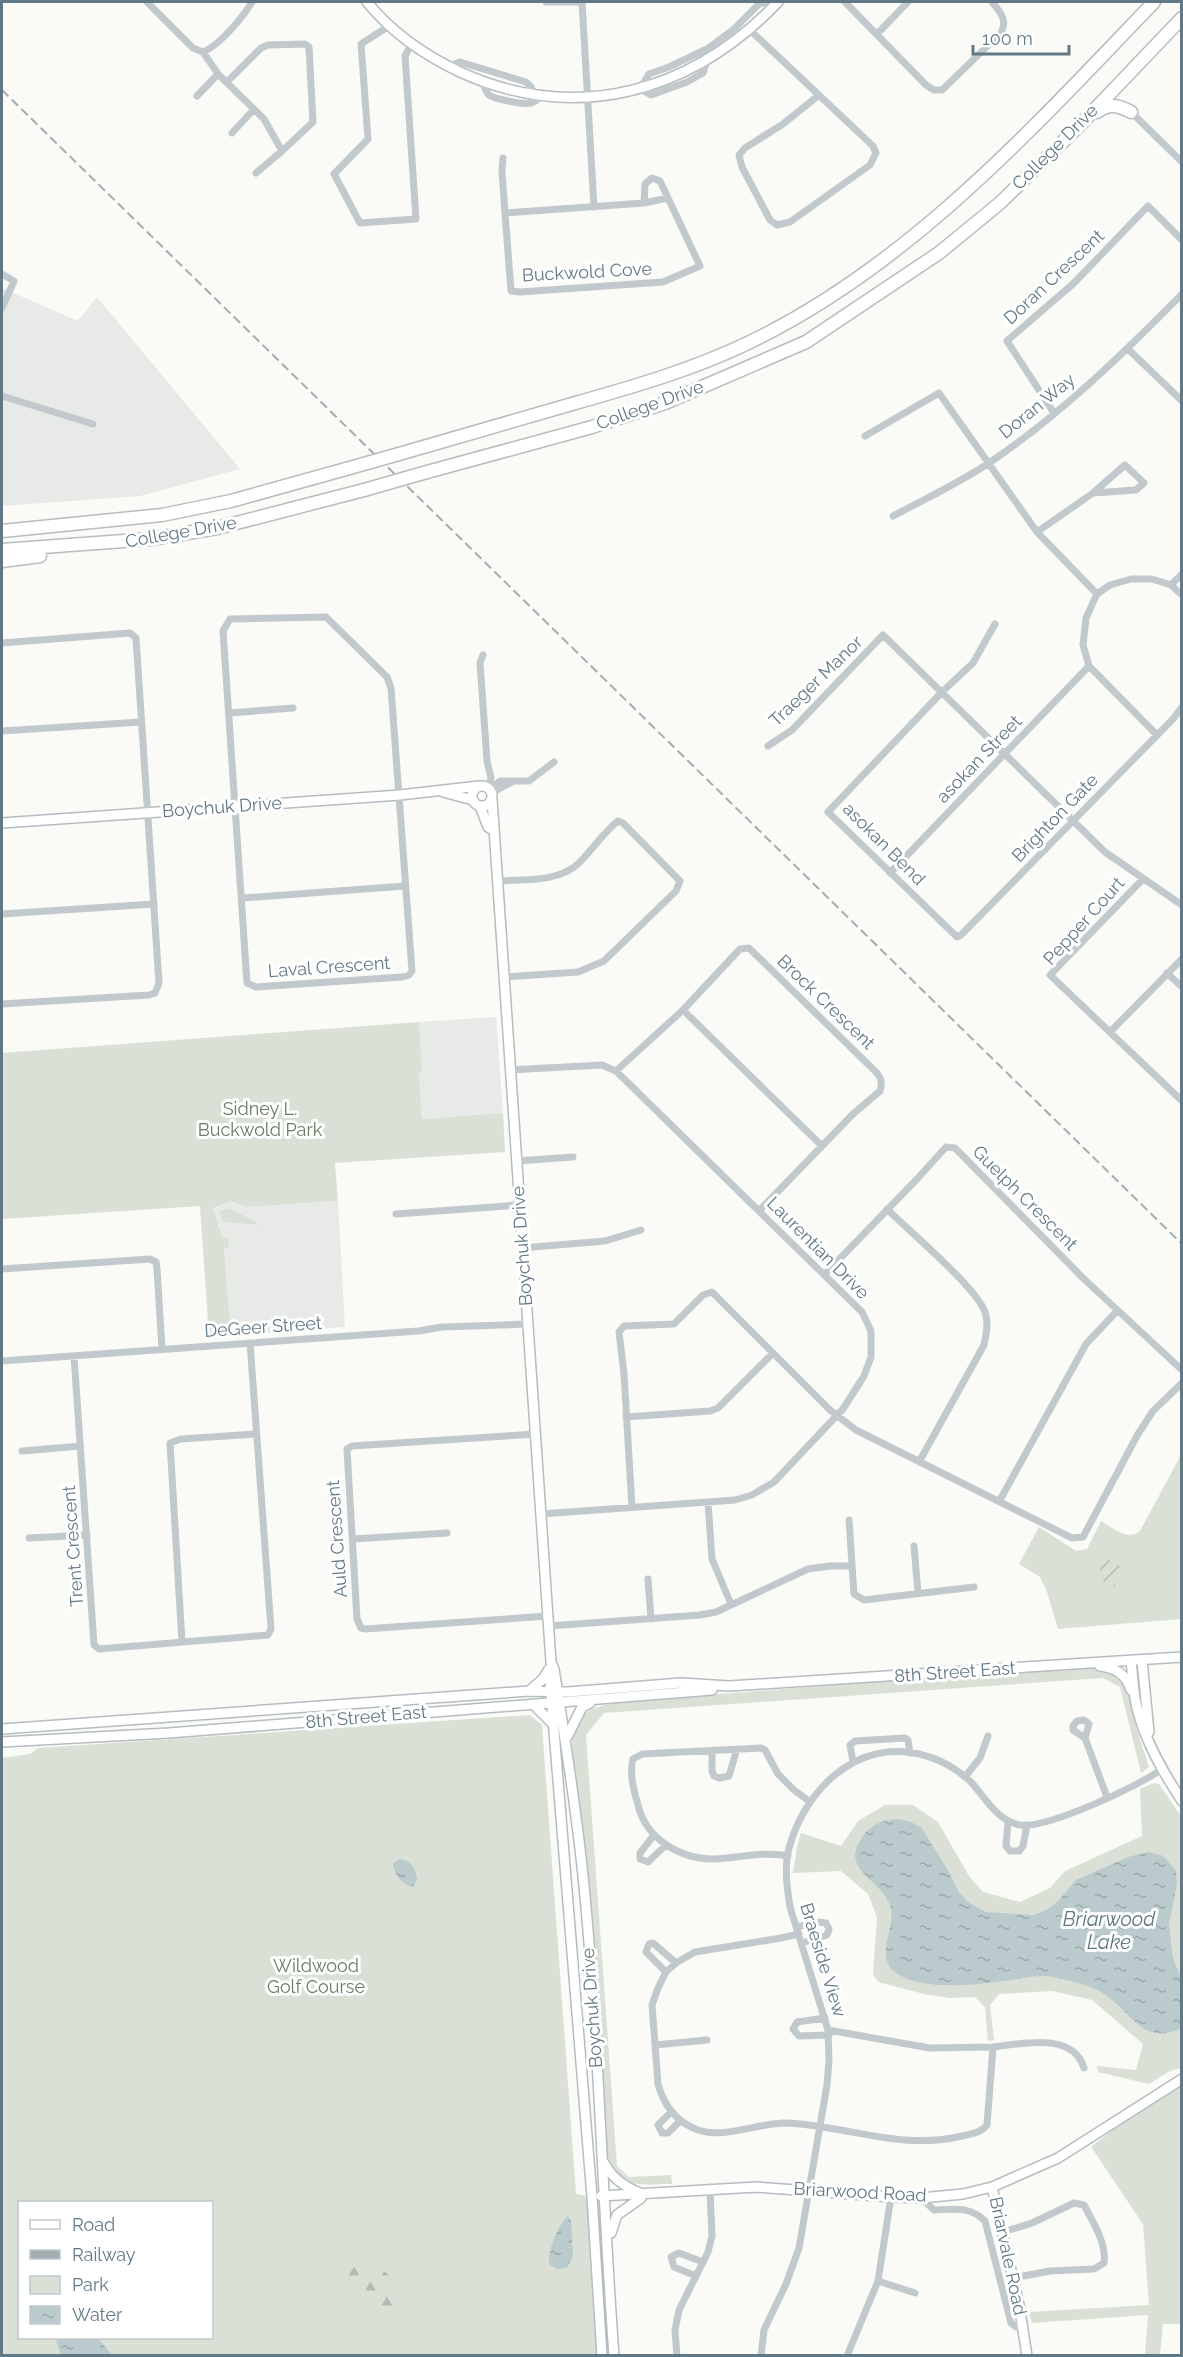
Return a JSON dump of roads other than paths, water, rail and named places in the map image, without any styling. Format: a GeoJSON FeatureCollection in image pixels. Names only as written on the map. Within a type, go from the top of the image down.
{"type":"FeatureCollection","features":[{"type":"Feature","properties":{"kind":"highway","name":"College Drive"},"geometry":{"type":"LineString","coordinates":[[2,531],[162,515],[231,501],[346,470],[650,381],[748,343],[823,301],[886,258],[950,205],[1154,2]]}},
{"type":"Feature","properties":{"kind":"highway","name":"College Drive"},"geometry":{"type":"LineString","coordinates":[[2,550],[151,539],[217,528],[364,490],[591,427],[665,403],[806,342],[939,254],[1000,203],[1077,128],[1182,18]]}},
{"type":"Feature","properties":{"kind":"highway"},"geometry":{"type":"LineString","coordinates":[[1077,128],[1109,105],[1117,105],[1131,112]]}},
{"type":"Feature","properties":{"kind":"highway"},"geometry":{"type":"LineString","coordinates":[[2,561],[84,551],[151,539]]}},
{"type":"Feature","properties":{"kind":"main road"},"geometry":{"type":"LineString","coordinates":[[367,2],[411,45],[483,82],[538,94],[588,96],[640,89],[707,61],[750,30],[777,2]]}},
{"type":"Feature","properties":{"kind":"main road","name":"Boychuk Drive"},"geometry":{"type":"LineString","coordinates":[[2,823],[443,792],[458,787],[487,790],[497,882],[550,1666],[556,1703],[566,1738],[583,1878],[606,2199],[614,2355]]}},
{"type":"Feature","properties":{"kind":"main road"},"geometry":{"type":"LineString","coordinates":[[487,790],[488,804],[476,803],[473,791],[487,790]]}},
{"type":"Feature","properties":{"kind":"main road","name":"Boychuk Drive"},"geometry":{"type":"LineString","coordinates":[[443,792],[476,803],[488,827],[493,830]]}},
{"type":"Feature","properties":{"kind":"main road","name":"8th Street East"},"geometry":{"type":"LineString","coordinates":[[2,1729],[529,1691],[554,1692],[681,1683],[729,1686],[1182,1657]]}},
{"type":"Feature","properties":{"kind":"main road"},"geometry":{"type":"LineString","coordinates":[[1142,1660],[1149,1743]]}},
{"type":"Feature","properties":{"kind":"main road"},"geometry":{"type":"LineString","coordinates":[[1131,1661],[1137,1708]]}},
{"type":"Feature","properties":{"kind":"main road"},"geometry":{"type":"LineString","coordinates":[[1070,1664],[1103,1666],[1118,1671],[1129,1683],[1149,1743],[1182,1801]]}},
{"type":"Feature","properties":{"kind":"main road"},"geometry":{"type":"LineString","coordinates":[[529,1691],[543,1679],[550,1666]]}},
{"type":"Feature","properties":{"kind":"main road","name":"8th Street East"},"geometry":{"type":"LineString","coordinates":[[2,1742],[169,1733],[598,1700],[715,1690],[729,1686]]}},
{"type":"Feature","properties":{"kind":"main road"},"geometry":{"type":"LineString","coordinates":[[566,1738],[582,1707],[598,1700]]}},
{"type":"Feature","properties":{"kind":"main road","name":"Boychuk Drive"},"geometry":{"type":"LineString","coordinates":[[556,1703],[553,1724],[593,2200],[602,2355]]}},
{"type":"Feature","properties":{"kind":"main road"},"geometry":{"type":"LineString","coordinates":[[533,1704],[553,1724]]}},
{"type":"Feature","properties":{"kind":"main road","name":"Briarwood Road"},"geometry":{"type":"LineString","coordinates":[[593,2200],[756,2187],[891,2197],[921,2198],[963,2194],[992,2187],[1058,2158],[1182,2079]]}},
{"type":"Feature","properties":{"kind":"main road"},"geometry":{"type":"LineString","coordinates":[[602,2158],[614,2178],[624,2187],[641,2196],[614,2220],[609,2254]]}},
{"type":"Feature","properties":{"kind":"main road","name":"Briarvale Road"},"geometry":{"type":"LineString","coordinates":[[992,2187],[1013,2278],[1027,2355]]}},
{"type":"Feature","properties":{"kind":"street"},"geometry":{"type":"LineString","coordinates":[[147,2],[193,48],[203,52],[218,74],[264,118],[282,151]]}},
{"type":"Feature","properties":{"kind":"street"},"geometry":{"type":"LineString","coordinates":[[203,52],[212,47],[245,13],[252,2]]}},
{"type":"Feature","properties":{"kind":"street"},"geometry":{"type":"LineString","coordinates":[[546,2],[587,2]]}},
{"type":"Feature","properties":{"kind":"street"},"geometry":{"type":"LineString","coordinates":[[582,2],[594,207]]}},
{"type":"Feature","properties":{"kind":"street"},"geometry":{"type":"LineString","coordinates":[[640,89],[649,74],[707,49],[734,29],[759,4],[777,2]]}},
{"type":"Feature","properties":{"kind":"street"},"geometry":{"type":"LineString","coordinates":[[845,2],[926,85],[934,90],[942,90],[1004,27],[1004,18],[992,2]]}},
{"type":"Feature","properties":{"kind":"street"},"geometry":{"type":"LineString","coordinates":[[877,34],[908,2]]}},
{"type":"Feature","properties":{"kind":"street"},"geometry":{"type":"LineString","coordinates":[[390,26],[362,44],[368,139],[334,174],[360,223],[416,219],[405,56],[411,45]]}},
{"type":"Feature","properties":{"kind":"street"},"geometry":{"type":"LineString","coordinates":[[750,30],[819,95],[873,146],[876,153],[870,165],[790,222],[777,225],[770,220],[742,167],[739,155],[745,148],[783,124],[819,95]]}},
{"type":"Feature","properties":{"kind":"street"},"geometry":{"type":"LineString","coordinates":[[227,82],[261,48],[268,45],[305,44],[309,47],[313,122],[256,173]]}},
{"type":"Feature","properties":{"kind":"street"},"geometry":{"type":"LineString","coordinates":[[449,66],[460,62],[525,82],[538,94]]}},
{"type":"Feature","properties":{"kind":"street"},"geometry":{"type":"LineString","coordinates":[[196,96],[218,74]]}},
{"type":"Feature","properties":{"kind":"street"},"geometry":{"type":"LineString","coordinates":[[232,133],[254,109]]}},
{"type":"Feature","properties":{"kind":"street"},"geometry":{"type":"LineString","coordinates":[[1131,112],[1182,162]]}},
{"type":"Feature","properties":{"kind":"street","name":"Buckwold Cove"},"geometry":{"type":"LineString","coordinates":[[503,158],[511,291],[663,282],[700,266],[660,181],[652,178],[645,184],[644,203]]}},
{"type":"Feature","properties":{"kind":"street"},"geometry":{"type":"LineString","coordinates":[[505,213],[644,203],[668,198]]}},
{"type":"Feature","properties":{"kind":"street","name":"Doran Crescent"},"geometry":{"type":"LineString","coordinates":[[1054,412],[1007,341],[1074,283],[1148,206],[1182,240]]}},
{"type":"Feature","properties":{"kind":"street"},"geometry":{"type":"LineString","coordinates":[[2,274],[14,281],[2,308]]}},
{"type":"Feature","properties":{"kind":"street","name":"Doran Way"},"geometry":{"type":"LineString","coordinates":[[893,516],[988,464],[1128,349],[1182,294]]}},
{"type":"Feature","properties":{"kind":"street"},"geometry":{"type":"LineString","coordinates":[[1128,349],[1182,401]]}},
{"type":"Feature","properties":{"kind":"street"},"geometry":{"type":"LineString","coordinates":[[865,436],[939,393],[1037,532],[1097,594]]}},
{"type":"Feature","properties":{"kind":"street"},"geometry":{"type":"LineString","coordinates":[[2,396],[93,424]]}},
{"type":"Feature","properties":{"kind":"street"},"geometry":{"type":"LineString","coordinates":[[1037,532],[1093,493],[1125,465],[1144,483],[1136,490],[1093,493]]}},
{"type":"Feature","properties":{"kind":"street"},"geometry":{"type":"LineString","coordinates":[[1171,585],[1182,574]]}},
{"type":"Feature","properties":{"kind":"street"},"geometry":{"type":"LineString","coordinates":[[1157,735],[1089,666],[1083,645],[1086,618],[1097,594],[1110,585],[1131,579],[1152,579],[1171,585],[1182,595]]}},
{"type":"Feature","properties":{"kind":"street","name":"Laval Crescent"},"geometry":{"type":"LineString","coordinates":[[326,617],[387,677],[391,688],[400,795],[412,971],[409,975],[256,987],[247,983],[229,714],[223,631],[230,619],[326,617]]}},
{"type":"Feature","properties":{"kind":"street"},"geometry":{"type":"LineString","coordinates":[[994,624],[973,663],[942,692],[1105,852],[1182,905]]}},
{"type":"Feature","properties":{"kind":"street"},"geometry":{"type":"LineString","coordinates":[[2,643],[130,633],[136,638],[159,983],[155,993],[149,995],[2,1004]]}},
{"type":"Feature","properties":{"kind":"street","name":"Traeger Manor"},"geometry":{"type":"LineString","coordinates":[[768,746],[792,730],[883,635],[942,692]]}},
{"type":"Feature","properties":{"kind":"street"},"geometry":{"type":"LineString","coordinates":[[483,655],[480,663],[487,761],[491,778],[487,790]]}},
{"type":"Feature","properties":{"kind":"street","name":"asokan Street"},"geometry":{"type":"LineString","coordinates":[[890,873],[1089,666]]}},
{"type":"Feature","properties":{"kind":"street","name":"asokan Bend"},"geometry":{"type":"LineString","coordinates":[[942,692],[828,812],[957,937]]}},
{"type":"Feature","properties":{"kind":"street","name":"Brighton Gate"},"geometry":{"type":"LineString","coordinates":[[957,937],[1173,719],[1182,707]]}},
{"type":"Feature","properties":{"kind":"street"},"geometry":{"type":"LineString","coordinates":[[229,714],[293,708]]}},
{"type":"Feature","properties":{"kind":"street","name":"Brighton Gate"},"geometry":{"type":"LineString","coordinates":[[1173,719],[1182,716]]}},
{"type":"Feature","properties":{"kind":"street"},"geometry":{"type":"LineString","coordinates":[[2,731],[141,722]]}},
{"type":"Feature","properties":{"kind":"street"},"geometry":{"type":"LineString","coordinates":[[487,790],[512,782],[529,781],[554,762]]}},
{"type":"Feature","properties":{"kind":"street"},"geometry":{"type":"LineString","coordinates":[[497,882],[553,877],[566,872],[577,865],[618,821],[623,823],[680,881],[676,891],[604,961],[578,972],[503,977]]}},
{"type":"Feature","properties":{"kind":"street","name":"Pepper Court"},"geometry":{"type":"LineString","coordinates":[[1110,1032],[1050,975],[1143,879]]}},
{"type":"Feature","properties":{"kind":"street"},"geometry":{"type":"LineString","coordinates":[[243,898],[405,886]]}},
{"type":"Feature","properties":{"kind":"street"},"geometry":{"type":"LineString","coordinates":[[2,914],[154,904]]}},
{"type":"Feature","properties":{"kind":"street","name":"Brock Crescent"},"geometry":{"type":"LineString","coordinates":[[616,1071],[683,1010],[744,947],[749,948],[817,1013],[877,1073],[882,1082],[880,1091],[853,1114],[759,1211]]}},
{"type":"Feature","properties":{"kind":"street"},"geometry":{"type":"LineString","coordinates":[[1182,959],[1110,1032],[1182,1101]]}},
{"type":"Feature","properties":{"kind":"street"},"geometry":{"type":"LineString","coordinates":[[1167,973],[1182,987]]}},
{"type":"Feature","properties":{"kind":"street"},"geometry":{"type":"LineString","coordinates":[[683,1010],[822,1146]]}},
{"type":"Feature","properties":{"kind":"street"},"geometry":{"type":"LineString","coordinates":[[509,1070],[602,1065],[616,1071]]}},
{"type":"Feature","properties":{"kind":"street","name":"Laurentian Drive"},"geometry":{"type":"LineString","coordinates":[[541,1514],[735,1500],[752,1495],[774,1482],[838,1416],[864,1376],[871,1357],[871,1331],[862,1312],[616,1071]]}},
{"type":"Feature","properties":{"kind":"street","name":"Guelph Crescent"},"geometry":{"type":"LineString","coordinates":[[824,1275],[946,1147],[955,1148],[1117,1311],[1182,1370]]}},
{"type":"Feature","properties":{"kind":"street"},"geometry":{"type":"LineString","coordinates":[[517,1161],[573,1157]]}},
{"type":"Feature","properties":{"kind":"street"},"geometry":{"type":"LineString","coordinates":[[396,1214],[519,1205]]}},
{"type":"Feature","properties":{"kind":"street"},"geometry":{"type":"LineString","coordinates":[[887,1209],[968,1288],[981,1303],[986,1315],[987,1328],[984,1345],[919,1462]]}},
{"type":"Feature","properties":{"kind":"street"},"geometry":{"type":"LineString","coordinates":[[522,1248],[605,1241],[640,1230]]}},
{"type":"Feature","properties":{"kind":"street"},"geometry":{"type":"LineString","coordinates":[[2,1269],[150,1259],[156,1262],[157,1269],[162,1349]]}},
{"type":"Feature","properties":{"kind":"street"},"geometry":{"type":"LineString","coordinates":[[632,1507],[620,1328],[674,1324],[703,1295],[711,1293],[838,1416],[864,1434],[1072,1538],[1083,1537],[1138,1434],[1153,1411],[1182,1383]]}},
{"type":"Feature","properties":{"kind":"street"},"geometry":{"type":"LineString","coordinates":[[1000,1500],[1086,1344],[1117,1311]]}},
{"type":"Feature","properties":{"kind":"street","name":"DeGeer Street"},"geometry":{"type":"LineString","coordinates":[[2,1361],[442,1328],[528,1324]]}},
{"type":"Feature","properties":{"kind":"street","name":"Trent Crescent"},"geometry":{"type":"LineString","coordinates":[[74,1356],[94,1645],[99,1649],[258,1637],[268,1635],[271,1629],[250,1343]]}},
{"type":"Feature","properties":{"kind":"street"},"geometry":{"type":"LineString","coordinates":[[626,1417],[710,1411],[718,1408],[772,1353]]}},
{"type":"Feature","properties":{"kind":"street"},"geometry":{"type":"LineString","coordinates":[[182,1642],[170,1443],[181,1439],[256,1434]]}},
{"type":"Feature","properties":{"kind":"street","name":"Auld Crescent"},"geometry":{"type":"LineString","coordinates":[[536,1434],[349,1447],[346,1455],[357,1619],[361,1628],[548,1621]]}},
{"type":"Feature","properties":{"kind":"street"},"geometry":{"type":"LineString","coordinates":[[22,1451],[81,1446]]}},
{"type":"Feature","properties":{"kind":"street"},"geometry":{"type":"LineString","coordinates":[[708,1502],[712,1558],[731,1604]]}},
{"type":"Feature","properties":{"kind":"street"},"geometry":{"type":"LineString","coordinates":[[849,1520],[854,1594],[857,1598],[864,1600],[974,1587]]}},
{"type":"Feature","properties":{"kind":"street"},"geometry":{"type":"LineString","coordinates":[[353,1539],[447,1533]]}},
{"type":"Feature","properties":{"kind":"street"},"geometry":{"type":"LineString","coordinates":[[29,1538],[87,1535]]}},
{"type":"Feature","properties":{"kind":"street"},"geometry":{"type":"LineString","coordinates":[[914,1546],[918,1593]]}},
{"type":"Feature","properties":{"kind":"street"},"geometry":{"type":"LineString","coordinates":[[548,1621],[651,1619],[700,1615],[716,1612],[808,1569],[852,1566]]}},
{"type":"Feature","properties":{"kind":"street"},"geometry":{"type":"LineString","coordinates":[[648,1579],[651,1619]]}},
{"type":"Feature","properties":{"kind":"street"},"geometry":{"type":"LineString","coordinates":[[965,1777],[980,1758],[988,1736]]}},
{"type":"Feature","properties":{"kind":"street","name":"Braeside View"},"geometry":{"type":"LineString","coordinates":[[853,1762],[850,1746],[855,1741],[905,1738],[908,1740],[910,1753]]}},
{"type":"Feature","properties":{"kind":"street"},"geometry":{"type":"LineString","coordinates":[[1085,1738],[1107,1797]]}},
{"type":"Feature","properties":{"kind":"street"},"geometry":{"type":"LineString","coordinates":[[788,1856],[771,1854],[713,1859],[692,1857],[666,1845],[654,1835],[639,1810],[633,1782],[633,1759],[642,1754],[753,1748],[765,1750],[778,1774],[809,1801]]}},
{"type":"Feature","properties":{"kind":"street"},"geometry":{"type":"LineString","coordinates":[[712,1750],[714,1776],[725,1778],[729,1776],[732,1769],[737,1749]]}},
{"type":"Feature","properties":{"kind":"street","name":"Braeside View"},"geometry":{"type":"LineString","coordinates":[[761,2355],[764,2330],[796,2258],[827,2085],[829,2032],[790,1907],[787,1888],[788,1856],[796,1829],[809,1801],[835,1773],[853,1762],[882,1754],[910,1753],[938,1760],[965,1777],[993,1809],[1008,1821]]}},
{"type":"Feature","properties":{"kind":"street"},"geometry":{"type":"LineString","coordinates":[[1027,1825],[1023,1846],[1019,1851],[1010,1851],[1006,1846],[1008,1821],[1036,1825],[1058,1819],[1162,1769]]}},
{"type":"Feature","properties":{"kind":"street"},"geometry":{"type":"LineString","coordinates":[[654,1835],[640,1853],[640,1858],[644,1862],[648,1862],[666,1845]]}},
{"type":"Feature","properties":{"kind":"street"},"geometry":{"type":"LineString","coordinates":[[802,1944],[827,1935],[829,1929],[826,1923],[818,1922],[798,1930],[738,1946],[708,1948],[675,1963],[666,1972],[652,2005],[657,2084],[670,2112],[680,2121],[694,2128],[711,2132],[760,2124],[783,2123],[880,2139],[913,2142],[958,2137],[983,2129],[987,2125],[993,2047]]}},
{"type":"Feature","properties":{"kind":"street"},"geometry":{"type":"LineString","coordinates":[[666,1972],[648,1956],[646,1952],[649,1944],[653,1943],[658,1946],[675,1963]]}},
{"type":"Feature","properties":{"kind":"street"},"geometry":{"type":"LineString","coordinates":[[825,2018],[797,2022],[793,2029],[799,2036],[829,2032],[930,2049],[993,2047],[1044,2042],[1064,2046],[1075,2053],[1082,2060],[1084,2068]]}},
{"type":"Feature","properties":{"kind":"street"},"geometry":{"type":"LineString","coordinates":[[655,2045],[707,2040]]}},
{"type":"Feature","properties":{"kind":"street"},"geometry":{"type":"LineString","coordinates":[[670,2112],[658,2125],[662,2133],[668,2133],[680,2121]]}},
{"type":"Feature","properties":{"kind":"street"},"geometry":{"type":"LineString","coordinates":[[677,2355],[676,2322],[712,2236],[710,2191]]}},
{"type":"Feature","properties":{"kind":"street"},"geometry":{"type":"LineString","coordinates":[[847,2355],[878,2281],[891,2197]]}},
{"type":"Feature","properties":{"kind":"street","name":"Briarvale Road"},"geometry":{"type":"LineString","coordinates":[[921,2198],[934,2210],[966,2208],[985,2221],[1011,2323],[1016,2327],[1023,2326]]}},
{"type":"Feature","properties":{"kind":"street"},"geometry":{"type":"LineString","coordinates":[[1003,2232],[1081,2203],[1098,2230],[1105,2257],[1104,2263],[1095,2269],[1050,2271],[1013,2278]]}},
{"type":"Feature","properties":{"kind":"street"},"geometry":{"type":"LineString","coordinates":[[696,2276],[674,2266],[671,2256],[679,2253],[703,2262]]}},
{"type":"Feature","properties":{"kind":"street"},"geometry":{"type":"LineString","coordinates":[[878,2281],[915,2293]]}},
{"type":"Feature","properties":{"kind":"water","name":"Briarwood Lake"},"geometry":{"type":"Polygon","coordinates":[[[897,1819],[909,1821],[921,1827],[959,1892],[969,1903],[986,1912],[1034,1915],[1048,1909],[1058,1901],[1076,1880],[1128,1857],[1148,1852],[1161,1855],[1176,1871],[1177,1883],[1169,1925],[1173,1958],[1181,1978],[1181,2028],[1168,2033],[1147,2030],[1101,1992],[1054,1977],[1035,1976],[978,1984],[948,1985],[907,1979],[896,1973],[886,1959],[891,1909],[881,1890],[859,1868],[856,1849],[862,1837],[873,1826],[897,1819]]]}},
{"type":"Feature","properties":{"kind":"water"},"geometry":{"type":"Polygon","coordinates":[[[399,1859],[406,1861],[414,1868],[417,1879],[413,1887],[403,1882],[395,1872],[393,1864],[399,1859]]]}},
{"type":"Feature","properties":{"kind":"water"},"geometry":{"type":"Polygon","coordinates":[[[568,2216],[571,2220],[573,2256],[567,2268],[557,2269],[549,2264],[550,2252],[557,2231],[568,2216]]]}},
{"type":"Feature","properties":{"kind":"water"},"geometry":{"type":"Polygon","coordinates":[[[55,2339],[99,2339],[112,2355],[61,2355],[55,2339]]]}},
{"type":"Feature","properties":{"kind":"railway"},"geometry":{"type":"LineString","coordinates":[[2,90],[1182,1244]]}},
{"type":"Feature","properties":{"kind":"park label","name":"Sidney L. Buckwold Park"},"geometry":{"type":"Point","coordinates":[260,1119]}},
{"type":"Feature","properties":{"kind":"park label","name":"Wildwood Golf Course"},"geometry":{"type":"Point","coordinates":[316,1976]}}]}
